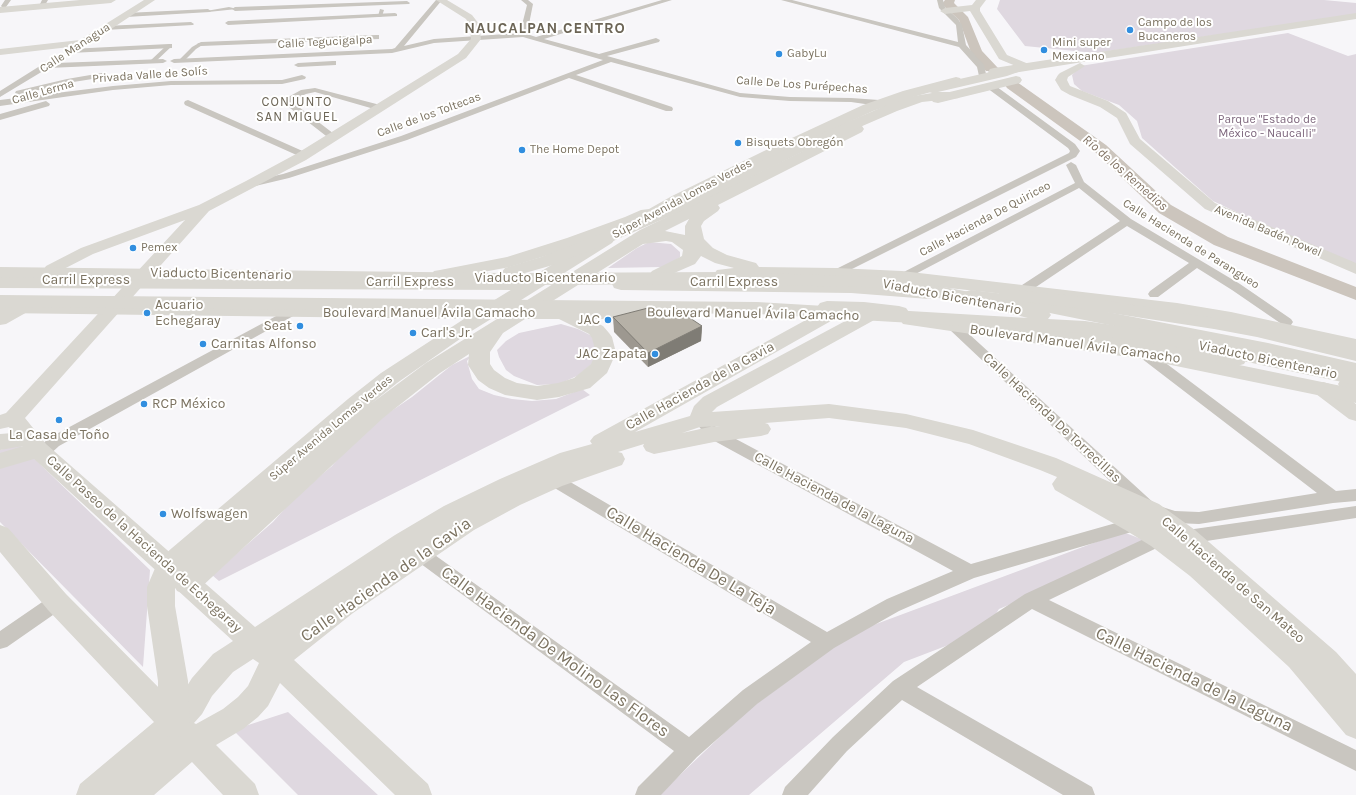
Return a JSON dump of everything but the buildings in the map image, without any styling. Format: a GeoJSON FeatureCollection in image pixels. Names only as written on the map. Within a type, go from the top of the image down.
{"type":"FeatureCollection","features":[{"type":"Feature","properties":{"kind":"main road"},"geometry":{"type":"LineString","coordinates":[[3,5],[65,0]]}},
{"type":"Feature","properties":{"kind":"main road"},"geometry":{"type":"LineString","coordinates":[[44,2],[111,0]]}},
{"type":"Feature","properties":{"kind":"main road","name":"Calle Managua"},"geometry":{"type":"LineString","coordinates":[[83,43],[150,0]]}},
{"type":"Feature","properties":{"kind":"main road"},"geometry":{"type":"LineString","coordinates":[[52,269],[87,251],[204,208],[252,184],[304,155],[462,56],[476,39],[474,24],[469,17],[440,0]]}},
{"type":"Feature","properties":{"kind":"main road"},"geometry":{"type":"LineString","coordinates":[[948,12],[973,8],[1003,57],[1022,68]]}},
{"type":"Feature","properties":{"kind":"main road","name":"Súper Avenida Lomas Verdes"},"geometry":{"type":"LineString","coordinates":[[178,575],[216,526],[356,404],[389,378],[463,328],[588,249],[678,199],[776,151],[879,103],[933,86],[982,74],[1356,16]]}},
{"type":"Feature","properties":{"kind":"main road","name":"Súper Avenida Lomas Verdes"},"geometry":{"type":"LineString","coordinates":[[178,575],[241,534],[375,412],[433,368],[629,244],[862,126],[899,111],[954,95],[1080,66],[1356,23]]}},
{"type":"Feature","properties":{"kind":"main road"},"geometry":{"type":"LineString","coordinates":[[0,52],[83,43]]}},
{"type":"Feature","properties":{"kind":"main road"},"geometry":{"type":"LineString","coordinates":[[1053,63],[1080,66]]}},
{"type":"Feature","properties":{"kind":"main road","name":"Avenida Badén Powel"},"geometry":{"type":"LineString","coordinates":[[1080,66],[1064,75],[1061,80],[1065,88],[1074,93],[1104,104],[1122,116],[1135,141],[1210,206],[1356,268]]}},
{"type":"Feature","properties":{"kind":"main road"},"geometry":{"type":"LineString","coordinates":[[434,276],[498,268],[617,230],[917,94],[946,85],[1022,68]]}},
{"type":"Feature","properties":{"kind":"main road"},"geometry":{"type":"LineString","coordinates":[[298,307],[470,282],[541,263],[596,242],[680,206],[852,123],[920,99],[941,95],[954,95]]}},
{"type":"Feature","properties":{"kind":"main road"},"geometry":{"type":"LineString","coordinates":[[735,190],[698,218],[693,226],[693,233],[696,241],[708,252],[730,262],[781,272]]}},
{"type":"Feature","properties":{"kind":"main road"},"geometry":{"type":"LineString","coordinates":[[434,276],[510,262],[631,221],[678,199]]}},
{"type":"Feature","properties":{"kind":"main road","name":"Calle Paseo de la Hacienda de Echegaray"},"geometry":{"type":"LineString","coordinates":[[204,208],[109,313],[6,420],[264,651],[417,795]]}},
{"type":"Feature","properties":{"kind":"main road"},"geometry":{"type":"LineString","coordinates":[[629,244],[643,239],[666,236],[677,238],[687,243],[692,251],[689,260],[658,275]]}},
{"type":"Feature","properties":{"kind":"main road"},"geometry":{"type":"LineString","coordinates":[[0,269],[434,276],[658,275],[781,272],[836,273],[895,282],[1125,308],[1257,330],[1356,354]]}},
{"type":"Feature","properties":{"kind":"main road","name":"Viaducto Bicentenario"},"geometry":{"type":"LineString","coordinates":[[0,272],[788,279],[895,282],[980,300],[1085,327]]}},
{"type":"Feature","properties":{"kind":"main road","name":"Carril Express"},"geometry":{"type":"LineString","coordinates":[[0,279],[440,282],[895,282]]}},
{"type":"Feature","properties":{"kind":"main road","name":"Boulevard Manuel Ávila Camacho"},"geometry":{"type":"LineString","coordinates":[[0,282],[421,285],[605,284],[851,287],[986,297],[1030,303],[1268,350],[1355,385]]}},
{"type":"Feature","properties":{"kind":"main road"},"geometry":{"type":"LineString","coordinates":[[895,282],[1023,290],[1177,309],[1231,318],[1356,345]]}},
{"type":"Feature","properties":{"kind":"main road","name":"Boulevard Manuel Ávila Camacho"},"geometry":{"type":"LineString","coordinates":[[0,296],[591,300],[864,308],[1171,347],[1355,385]]}},
{"type":"Feature","properties":{"kind":"main road","name":"Viaducto Bicentenario"},"geometry":{"type":"LineString","coordinates":[[0,301],[298,307],[757,308],[1085,327],[1167,339],[1308,367],[1355,385]]}},
{"type":"Feature","properties":{"kind":"main road","name":"Boulevard Manuel Ávila Camacho"},"geometry":{"type":"LineString","coordinates":[[0,307],[298,307],[562,314],[832,313],[870,315],[1142,352],[1323,389],[1355,385]]}},
{"type":"Feature","properties":{"kind":"main road"},"geometry":{"type":"LineString","coordinates":[[0,320],[23,307]]}},
{"type":"Feature","properties":{"kind":"main road","name":"Calle Hacienda de la Gavia"},"geometry":{"type":"LineString","coordinates":[[130,795],[183,733],[192,704],[205,683],[223,663],[264,651],[344,605],[419,553],[466,523],[566,470],[832,313]]}},
{"type":"Feature","properties":{"kind":"main road"},"geometry":{"type":"LineString","coordinates":[[498,328],[480,352],[479,366],[486,375],[497,383],[513,390],[537,393],[559,390],[582,382],[588,378],[600,368],[606,353],[602,337],[596,330],[562,314]]}},
{"type":"Feature","properties":{"kind":"main road","name":"Calle Hacienda de la Gavia"},"geometry":{"type":"LineString","coordinates":[[264,651],[403,542],[452,512],[508,485],[645,448],[707,427],[701,411],[710,402],[870,315]]}},
{"type":"Feature","properties":{"kind":"main road"},"geometry":{"type":"LineString","coordinates":[[1323,389],[1356,414]]}},
{"type":"Feature","properties":{"kind":"main road","name":"Calle Hacienda de San Mateo"},"geometry":{"type":"LineString","coordinates":[[707,427],[826,423],[903,431],[970,448],[1043,475],[1080,493],[1143,517],[1187,537],[1207,566],[1299,658],[1356,725]]}},
{"type":"Feature","properties":{"kind":"main road"},"geometry":{"type":"LineString","coordinates":[[0,442],[36,447]]}},
{"type":"Feature","properties":{"kind":"main road"},"geometry":{"type":"LineString","coordinates":[[0,461],[36,447]]}},
{"type":"Feature","properties":{"kind":"main road","name":"Calle Hacienda de San Mateo"},"geometry":{"type":"LineString","coordinates":[[1143,517],[1159,539],[1207,566],[1326,662],[1356,694]]}},
{"type":"Feature","properties":{"kind":"main road"},"geometry":{"type":"LineString","coordinates":[[216,526],[215,533],[219,538],[229,539],[241,534]]}},
{"type":"Feature","properties":{"kind":"main road"},"geometry":{"type":"LineString","coordinates":[[0,535],[57,602],[244,795]]}},
{"type":"Feature","properties":{"kind":"main road"},"geometry":{"type":"LineString","coordinates":[[178,575],[161,587],[161,606],[183,733]]}},
{"type":"Feature","properties":{"kind":"main road","name":"Calle Hacienda de la Gavia"},"geometry":{"type":"LineString","coordinates":[[90,795],[183,733],[233,719],[248,707],[258,696],[266,682],[264,651]]}},
{"type":"Feature","properties":{"kind":"street"},"geometry":{"type":"LineString","coordinates":[[246,66],[265,42],[264,37],[272,25],[280,22],[295,0]]}},
{"type":"Feature","properties":{"kind":"street"},"geometry":{"type":"LineString","coordinates":[[292,21],[306,0]]}},
{"type":"Feature","properties":{"kind":"street"},"geometry":{"type":"LineString","coordinates":[[397,50],[440,0]]}},
{"type":"Feature","properties":{"kind":"street"},"geometry":{"type":"LineString","coordinates":[[522,35],[530,4],[524,0]]}},
{"type":"Feature","properties":{"kind":"street"},"geometry":{"type":"LineString","coordinates":[[538,38],[669,0]]}},
{"type":"Feature","properties":{"kind":"street"},"geometry":{"type":"LineString","coordinates":[[784,0],[962,46],[981,67],[982,74]]}},
{"type":"Feature","properties":{"kind":"street"},"geometry":{"type":"LineString","coordinates":[[940,0],[942,8],[956,20],[959,25],[962,46]]}},
{"type":"Feature","properties":{"kind":"street"},"geometry":{"type":"LineString","coordinates":[[126,15],[229,8],[235,10],[290,8],[377,2],[382,10],[395,15]]}},
{"type":"Feature","properties":{"kind":"street"},"geometry":{"type":"LineString","coordinates":[[228,23],[292,21],[382,10],[407,3]]}},
{"type":"Feature","properties":{"kind":"street"},"geometry":{"type":"LineString","coordinates":[[269,56],[280,41],[288,36],[295,24],[292,21]]}},
{"type":"Feature","properties":{"kind":"street"},"geometry":{"type":"LineString","coordinates":[[105,28],[192,24]]}},
{"type":"Feature","properties":{"kind":"street","name":"Calle Tegucigalpa"},"geometry":{"type":"LineString","coordinates":[[174,60],[397,50],[434,41],[522,35]]}},
{"type":"Feature","properties":{"kind":"street","name":"Calle De Los Purépechas"},"geometry":{"type":"LineString","coordinates":[[522,35],[538,38],[740,95],[790,99],[851,100],[879,103]]}},
{"type":"Feature","properties":{"kind":"street"},"geometry":{"type":"LineString","coordinates":[[182,60],[194,48],[201,44],[376,36]]}},
{"type":"Feature","properties":{"kind":"street"},"geometry":{"type":"LineString","coordinates":[[599,56],[656,40]]}},
{"type":"Feature","properties":{"kind":"street","name":"Calle Managua"},"geometry":{"type":"LineString","coordinates":[[0,96],[83,43]]}},
{"type":"Feature","properties":{"kind":"street"},"geometry":{"type":"LineString","coordinates":[[614,44],[627,48]]}},
{"type":"Feature","properties":{"kind":"street"},"geometry":{"type":"LineString","coordinates":[[70,51],[169,46]]}},
{"type":"Feature","properties":{"kind":"street"},"geometry":{"type":"LineString","coordinates":[[152,62],[169,46]]}},
{"type":"Feature","properties":{"kind":"street","name":"Calle de los Toltecas"},"geometry":{"type":"LineString","coordinates":[[252,184],[286,176],[404,138],[612,59]]}},
{"type":"Feature","properties":{"kind":"street"},"geometry":{"type":"LineString","coordinates":[[46,66],[163,61]]}},
{"type":"Feature","properties":{"kind":"street"},"geometry":{"type":"LineString","coordinates":[[294,65],[333,63]]}},
{"type":"Feature","properties":{"kind":"street"},"geometry":{"type":"LineString","coordinates":[[0,96],[102,75]]}},
{"type":"Feature","properties":{"kind":"street"},"geometry":{"type":"LineString","coordinates":[[570,76],[669,109]]}},
{"type":"Feature","properties":{"kind":"street","name":"Privada Valle de Solís"},"geometry":{"type":"LineString","coordinates":[[0,103],[93,90],[161,84],[282,82],[302,77]]}},
{"type":"Feature","properties":{"kind":"street"},"geometry":{"type":"LineString","coordinates":[[836,273],[1073,155],[1075,151],[1072,146],[992,87]]}},
{"type":"Feature","properties":{"kind":"street","name":"Calle Lerma"},"geometry":{"type":"LineString","coordinates":[[0,117],[93,90]]}},
{"type":"Feature","properties":{"kind":"street"},"geometry":{"type":"LineString","coordinates":[[333,137],[285,101],[309,90],[381,108]]}},
{"type":"Feature","properties":{"kind":"street"},"geometry":{"type":"LineString","coordinates":[[188,103],[304,155]]}},
{"type":"Feature","properties":{"kind":"street","name":"Calle Hacienda de Parangueo"},"geometry":{"type":"LineString","coordinates":[[1071,165],[1080,184],[1127,222],[1236,287],[1299,332]]}},
{"type":"Feature","properties":{"kind":"street","name":"Calle Hacienda De Quiriceo"},"geometry":{"type":"LineString","coordinates":[[895,282],[1080,184]]}},
{"type":"Feature","properties":{"kind":"street"},"geometry":{"type":"LineString","coordinates":[[1023,290],[1127,222]]}},
{"type":"Feature","properties":{"kind":"street"},"geometry":{"type":"LineString","coordinates":[[1154,294],[1197,263]]}},
{"type":"Feature","properties":{"kind":"street"},"geometry":{"type":"LineString","coordinates":[[36,447],[54,442],[298,307]]}},
{"type":"Feature","properties":{"kind":"street","name":"Calle Hacienda De Torrecillas"},"geometry":{"type":"LineString","coordinates":[[952,326],[1143,517]]}},
{"type":"Feature","properties":{"kind":"street"},"geometry":{"type":"LineString","coordinates":[[1142,352],[1333,497]]}},
{"type":"Feature","properties":{"kind":"street","name":"Calle Hacienda de la Laguna"},"geometry":{"type":"LineString","coordinates":[[707,427],[970,572]]}},
{"type":"Feature","properties":{"kind":"street","name":"Calle Hacienda De La Teja"},"geometry":{"type":"LineString","coordinates":[[566,470],[827,642]]}},
{"type":"Feature","properties":{"kind":"street"},"geometry":{"type":"LineString","coordinates":[[646,795],[690,750],[750,697],[827,642],[893,605],[970,572],[1143,517],[1175,516],[1199,518],[1333,497],[1356,495]]}},
{"type":"Feature","properties":{"kind":"street"},"geometry":{"type":"LineString","coordinates":[[1187,537],[1355,513]]}},
{"type":"Feature","properties":{"kind":"street"},"geometry":{"type":"LineString","coordinates":[[793,795],[840,744],[900,688],[1031,600],[1159,539]]}},
{"type":"Feature","properties":{"kind":"street","name":"Calle Hacienda De Molino Las Flores"},"geometry":{"type":"LineString","coordinates":[[419,553],[690,750]]}},
{"type":"Feature","properties":{"kind":"street","name":"Calle Hacienda de la Laguna"},"geometry":{"type":"LineString","coordinates":[[1031,600],[1356,761]]}},
{"type":"Feature","properties":{"kind":"street"},"geometry":{"type":"LineString","coordinates":[[0,641],[57,602]]}},
{"type":"Feature","properties":{"kind":"street"},"geometry":{"type":"LineString","coordinates":[[900,688],[1084,795]]}},
{"type":"Feature","properties":{"kind":"green space","name":"Campo de los Bucaneros"},"geometry":{"type":"Polygon","coordinates":[[[1000,0],[1324,0],[1356,3],[1356,14],[1095,53],[1025,46],[997,9],[1000,0]]]}},
{"type":"Feature","properties":{"kind":"green space","name":"Parque \"Estado de México - Naucalli\""},"geometry":{"type":"Polygon","coordinates":[[[1288,33],[1348,56],[1356,54],[1356,264],[1213,201],[1142,138],[1137,121],[1119,105],[1082,91],[1074,84],[1072,75],[1080,66],[1288,33]]]}},
{"type":"Feature","properties":{"kind":"green space"},"geometry":{"type":"Polygon","coordinates":[[[649,242],[671,244],[680,252],[680,257],[662,267],[608,268],[637,248],[649,242]]]}},
{"type":"Feature","properties":{"kind":"green space"},"geometry":{"type":"Polygon","coordinates":[[[561,324],[578,329],[594,337],[597,351],[594,362],[579,375],[559,384],[537,385],[514,376],[506,370],[497,350],[506,341],[519,333],[561,324]]]}},
{"type":"Feature","properties":{"kind":"green space"},"geometry":{"type":"Polygon","coordinates":[[[472,355],[467,361],[472,379],[479,389],[494,395],[532,401],[556,399],[582,389],[590,395],[219,581],[212,575],[273,522],[296,496],[332,466],[348,447],[375,422],[412,397],[452,365],[472,355]]]}},
{"type":"Feature","properties":{"kind":"green space"},"geometry":{"type":"Polygon","coordinates":[[[19,444],[150,570],[143,667],[0,522],[0,450],[19,444]]]}},
{"type":"Feature","properties":{"kind":"green space"},"geometry":{"type":"Polygon","coordinates":[[[1123,532],[1154,544],[999,609],[985,631],[904,662],[749,795],[659,795],[748,710],[852,633],[1123,532]]]}},
{"type":"Feature","properties":{"kind":"green space"},"geometry":{"type":"Polygon","coordinates":[[[288,712],[378,795],[298,795],[233,730],[288,712]]]}},
{"type":"Feature","properties":{"kind":"waterway","name":"Río de los Remedios"},"geometry":{"type":"LineString","coordinates":[[950,0],[948,4],[964,19],[976,52],[991,68]]}},
{"type":"Feature","properties":{"kind":"waterway","name":"Río de los Remedios"},"geometry":{"type":"LineString","coordinates":[[1012,85],[1100,148],[1165,209],[1221,241],[1356,294]]}},
{"type":"Feature","properties":{"kind":"place","name":"Campo de los Bucaneros"},"geometry":{"type":"Point","coordinates":[1130,30]}},
{"type":"Feature","properties":{"kind":"place","name":"Mini super Mexicano"},"geometry":{"type":"Point","coordinates":[1044,50]}},
{"type":"Feature","properties":{"kind":"place","name":"GabyLu"},"geometry":{"type":"Point","coordinates":[779,54]}},
{"type":"Feature","properties":{"kind":"place","name":"Bisquets Obregón"},"geometry":{"type":"Point","coordinates":[738,143]}},
{"type":"Feature","properties":{"kind":"place","name":"The Home Depot"},"geometry":{"type":"Point","coordinates":[522,150]}},
{"type":"Feature","properties":{"kind":"place","name":"Pemex"},"geometry":{"type":"Point","coordinates":[133,248]}},
{"type":"Feature","properties":{"kind":"place","name":"Acuario Echegaray"},"geometry":{"type":"Point","coordinates":[147,313]}},
{"type":"Feature","properties":{"kind":"place","name":"JAC"},"geometry":{"type":"Point","coordinates":[608,320]}},
{"type":"Feature","properties":{"kind":"place","name":"Seat"},"geometry":{"type":"Point","coordinates":[300,326]}},
{"type":"Feature","properties":{"kind":"place","name":"Carl's Jr."},"geometry":{"type":"Point","coordinates":[413,333]}},
{"type":"Feature","properties":{"kind":"place","name":"Carnitas Alfonso"},"geometry":{"type":"Point","coordinates":[203,344]}},
{"type":"Feature","properties":{"kind":"place","name":"JAC Zapata"},"geometry":{"type":"Point","coordinates":[655,354]}},
{"type":"Feature","properties":{"kind":"place","name":"RCP México"},"geometry":{"type":"Point","coordinates":[144,404]}},
{"type":"Feature","properties":{"kind":"place","name":"La Casa de Toño"},"geometry":{"type":"Point","coordinates":[59,420]}},
{"type":"Feature","properties":{"kind":"place","name":"Wolfswagen"},"geometry":{"type":"Point","coordinates":[163,514]}},
{"type":"Feature","properties":{"kind":"district","name":"NAUCALPAN CENTRO"},"geometry":{"type":"Point","coordinates":[545,29]}},
{"type":"Feature","properties":{"kind":"district","name":"CONJUNTO SAN MIGUEL"},"geometry":{"type":"Point","coordinates":[297,110]}}]}
